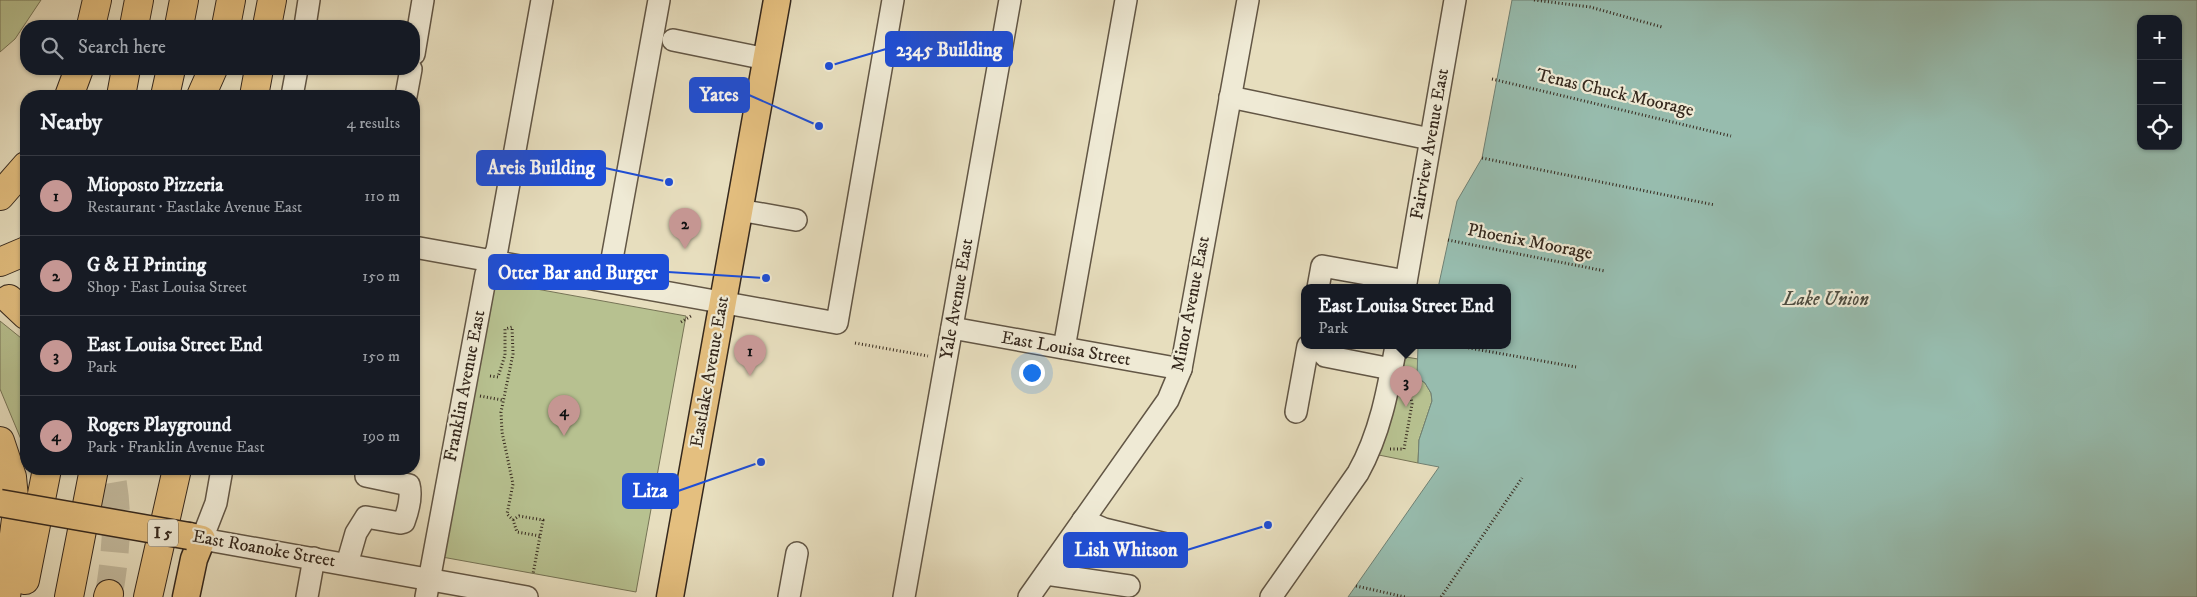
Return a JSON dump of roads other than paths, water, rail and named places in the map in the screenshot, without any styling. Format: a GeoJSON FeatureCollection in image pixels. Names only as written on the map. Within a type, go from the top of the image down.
{"type":"FeatureCollection","features":[{"type":"Feature","properties":{"kind":"highway"},"geometry":{"type":"LineString","coordinates":[[92,20],[97,0]]}},
{"type":"Feature","properties":{"kind":"highway"},"geometry":{"type":"LineString","coordinates":[[135,20],[139,0]]}},
{"type":"Feature","properties":{"kind":"highway"},"geometry":{"type":"LineString","coordinates":[[180,20],[184,0]]}},
{"type":"Feature","properties":{"kind":"highway"},"geometry":{"type":"LineString","coordinates":[[227,20],[231,0]]}},
{"type":"Feature","properties":{"kind":"highway"},"geometry":{"type":"LineString","coordinates":[[268,20],[272,0]]}},
{"type":"Feature","properties":{"kind":"highway"},"geometry":{"type":"LineString","coordinates":[[71,90],[77,75]]}},
{"type":"Feature","properties":{"kind":"highway"},"geometry":{"type":"LineString","coordinates":[[122,90],[125,75]]}},
{"type":"Feature","properties":{"kind":"highway"},"geometry":{"type":"LineString","coordinates":[[166,90],[170,75]]}},
{"type":"Feature","properties":{"kind":"highway"},"geometry":{"type":"LineString","coordinates":[[204,90],[210,75]]}},
{"type":"Feature","properties":{"kind":"highway"},"geometry":{"type":"LineString","coordinates":[[255,90],[258,75]]}},
{"type":"Feature","properties":{"kind":"highway"},"geometry":{"type":"LineString","coordinates":[[0,196],[20,173]]}},
{"type":"Feature","properties":{"kind":"highway"},"geometry":{"type":"LineString","coordinates":[[0,262],[20,254]]}},
{"type":"Feature","properties":{"kind":"highway"},"geometry":{"type":"LineString","coordinates":[[0,441],[12,477],[16,519],[6,597]]}},
{"type":"Feature","properties":{"kind":"highway"},"geometry":{"type":"LineString","coordinates":[[22,597],[46,475]]}},
{"type":"Feature","properties":{"kind":"highway"},"geometry":{"type":"LineString","coordinates":[[69,597],[93,475]]}},
{"type":"Feature","properties":{"kind":"highway","name":"I 5"},"geometry":{"type":"LineString","coordinates":[[148,597],[176,475]]}},
{"type":"Feature","properties":{"kind":"main road","name":"Eastlake Avenue East"},"geometry":{"type":"LineString","coordinates":[[670,597],[777,0]]}},
{"type":"Feature","properties":{"kind":"main road","name":"East Roanoke Street"},"geometry":{"type":"LineString","coordinates":[[0,503],[195,537]]}},
{"type":"Feature","properties":{"kind":"main road"},"geometry":{"type":"LineString","coordinates":[[186,597],[194,559],[195,537]]}},
{"type":"Feature","properties":{"kind":"street"},"geometry":{"type":"LineString","coordinates":[[305,20],[309,0]]}},
{"type":"Feature","properties":{"kind":"street"},"geometry":{"type":"LineString","coordinates":[[420,22],[424,0]]}},
{"type":"Feature","properties":{"kind":"street","name":"Franklin Avenue East"},"geometry":{"type":"LineString","coordinates":[[428,588],[486,274],[497,250],[542,0]]}},
{"type":"Feature","properties":{"kind":"street"},"geometry":{"type":"LineString","coordinates":[[608,281],[659,0]]}},
{"type":"Feature","properties":{"kind":"street"},"geometry":{"type":"LineString","coordinates":[[420,248],[837,324],[893,0]]}},
{"type":"Feature","properties":{"kind":"street","name":"Yale Avenue East"},"geometry":{"type":"LineString","coordinates":[[904,597],[1010,0]]}},
{"type":"Feature","properties":{"kind":"street"},"geometry":{"type":"LineString","coordinates":[[1064,348],[1126,0]]}},
{"type":"Feature","properties":{"kind":"street","name":"Minor Avenue East"},"geometry":{"type":"LineString","coordinates":[[1029,597],[1168,400],[1181,369],[1248,0]]}},
{"type":"Feature","properties":{"kind":"street","name":"Fairview Avenue East"},"geometry":{"type":"LineString","coordinates":[[1407,279],[1455,0]]}},
{"type":"Feature","properties":{"kind":"street"},"geometry":{"type":"LineString","coordinates":[[673,40],[766,59]]}},
{"type":"Feature","properties":{"kind":"street"},"geometry":{"type":"LineString","coordinates":[[293,90],[296,75]]}},
{"type":"Feature","properties":{"kind":"street"},"geometry":{"type":"LineString","coordinates":[[407,90],[410,75]]}},
{"type":"Feature","properties":{"kind":"street"},"geometry":{"type":"LineString","coordinates":[[1230,98],[1430,139]]}},
{"type":"Feature","properties":{"kind":"street"},"geometry":{"type":"LineString","coordinates":[[740,210],[796,220]]}},
{"type":"Feature","properties":{"kind":"street"},"geometry":{"type":"LineString","coordinates":[[1338,256],[1407,279]]}},
{"type":"Feature","properties":{"kind":"street"},"geometry":{"type":"LineString","coordinates":[[1319,284],[1322,266],[1407,279]]}},
{"type":"Feature","properties":{"kind":"street","name":"East Louisa Street"},"geometry":{"type":"LineString","coordinates":[[952,328],[1181,369]]}},
{"type":"Feature","properties":{"kind":"street"},"geometry":{"type":"LineString","coordinates":[[1270,597],[1358,473],[1369,453],[1399,375],[1396,349]]}},
{"type":"Feature","properties":{"kind":"street"},"geometry":{"type":"LineString","coordinates":[[1296,412],[1317,351],[1399,375]]}},
{"type":"Feature","properties":{"kind":"street"},"geometry":{"type":"LineString","coordinates":[[195,537],[216,503],[221,475]]}},
{"type":"Feature","properties":{"kind":"street"},"geometry":{"type":"LineString","coordinates":[[346,564],[356,533],[366,517],[400,523],[404,522],[406,515],[411,492],[409,485],[366,476]]}},
{"type":"Feature","properties":{"kind":"street"},"geometry":{"type":"LineString","coordinates":[[1084,520],[1104,529],[1170,545]]}},
{"type":"Feature","properties":{"kind":"street","name":"East Roanoke Street"},"geometry":{"type":"LineString","coordinates":[[195,537],[346,564],[428,588],[527,597]]}},
{"type":"Feature","properties":{"kind":"street"},"geometry":{"type":"LineString","coordinates":[[789,597],[797,553]]}},
{"type":"Feature","properties":{"kind":"street"},"geometry":{"type":"LineString","coordinates":[[307,597],[314,558]]}},
{"type":"Feature","properties":{"kind":"street"},"geometry":{"type":"LineString","coordinates":[[1046,574],[1129,586]]}},
{"type":"Feature","properties":{"kind":"water","name":"Lake Union"},"geometry":{"type":"Polygon","coordinates":[[[1512,0],[2197,0],[2197,597],[1348,597],[1439,467],[1418,463],[1419,440],[1432,401],[1431,393],[1425,383],[1417,377],[1418,349],[1511,349],[1511,284],[1439,284],[1457,201],[1482,158],[1512,0]]]}},
{"type":"Feature","properties":{"kind":"tunnel"},"geometry":{"type":"LineString","coordinates":[[109,594],[116,532],[115,500],[111,475]]}},
{"type":"Feature","properties":{"kind":"place","name":"2345 Building"},"geometry":{"type":"Point","coordinates":[829,66]}},
{"type":"Feature","properties":{"kind":"place","name":"Yates"},"geometry":{"type":"Point","coordinates":[819,126]}},
{"type":"Feature","properties":{"kind":"place","name":"Areis Building"},"geometry":{"type":"Point","coordinates":[669,182]}},
{"type":"Feature","properties":{"kind":"place","name":"G & H Printing"},"geometry":{"type":"Point","coordinates":[685,249]}},
{"type":"Feature","properties":{"kind":"place","name":"Otter Bar and Burger"},"geometry":{"type":"Point","coordinates":[766,278]}},
{"type":"Feature","properties":{"kind":"place","name":"Mioposto Pizzeria"},"geometry":{"type":"Point","coordinates":[750,376]}},
{"type":"Feature","properties":{"kind":"place","name":"East Louisa Street End"},"geometry":{"type":"Point","coordinates":[1406,407]}},
{"type":"Feature","properties":{"kind":"place","name":"Rogers Playground"},"geometry":{"type":"Point","coordinates":[564,436]}},
{"type":"Feature","properties":{"kind":"place","name":"Liza"},"geometry":{"type":"Point","coordinates":[761,462]}},
{"type":"Feature","properties":{"kind":"place","name":"Lish Whitson"},"geometry":{"type":"Point","coordinates":[1268,525]}}]}
